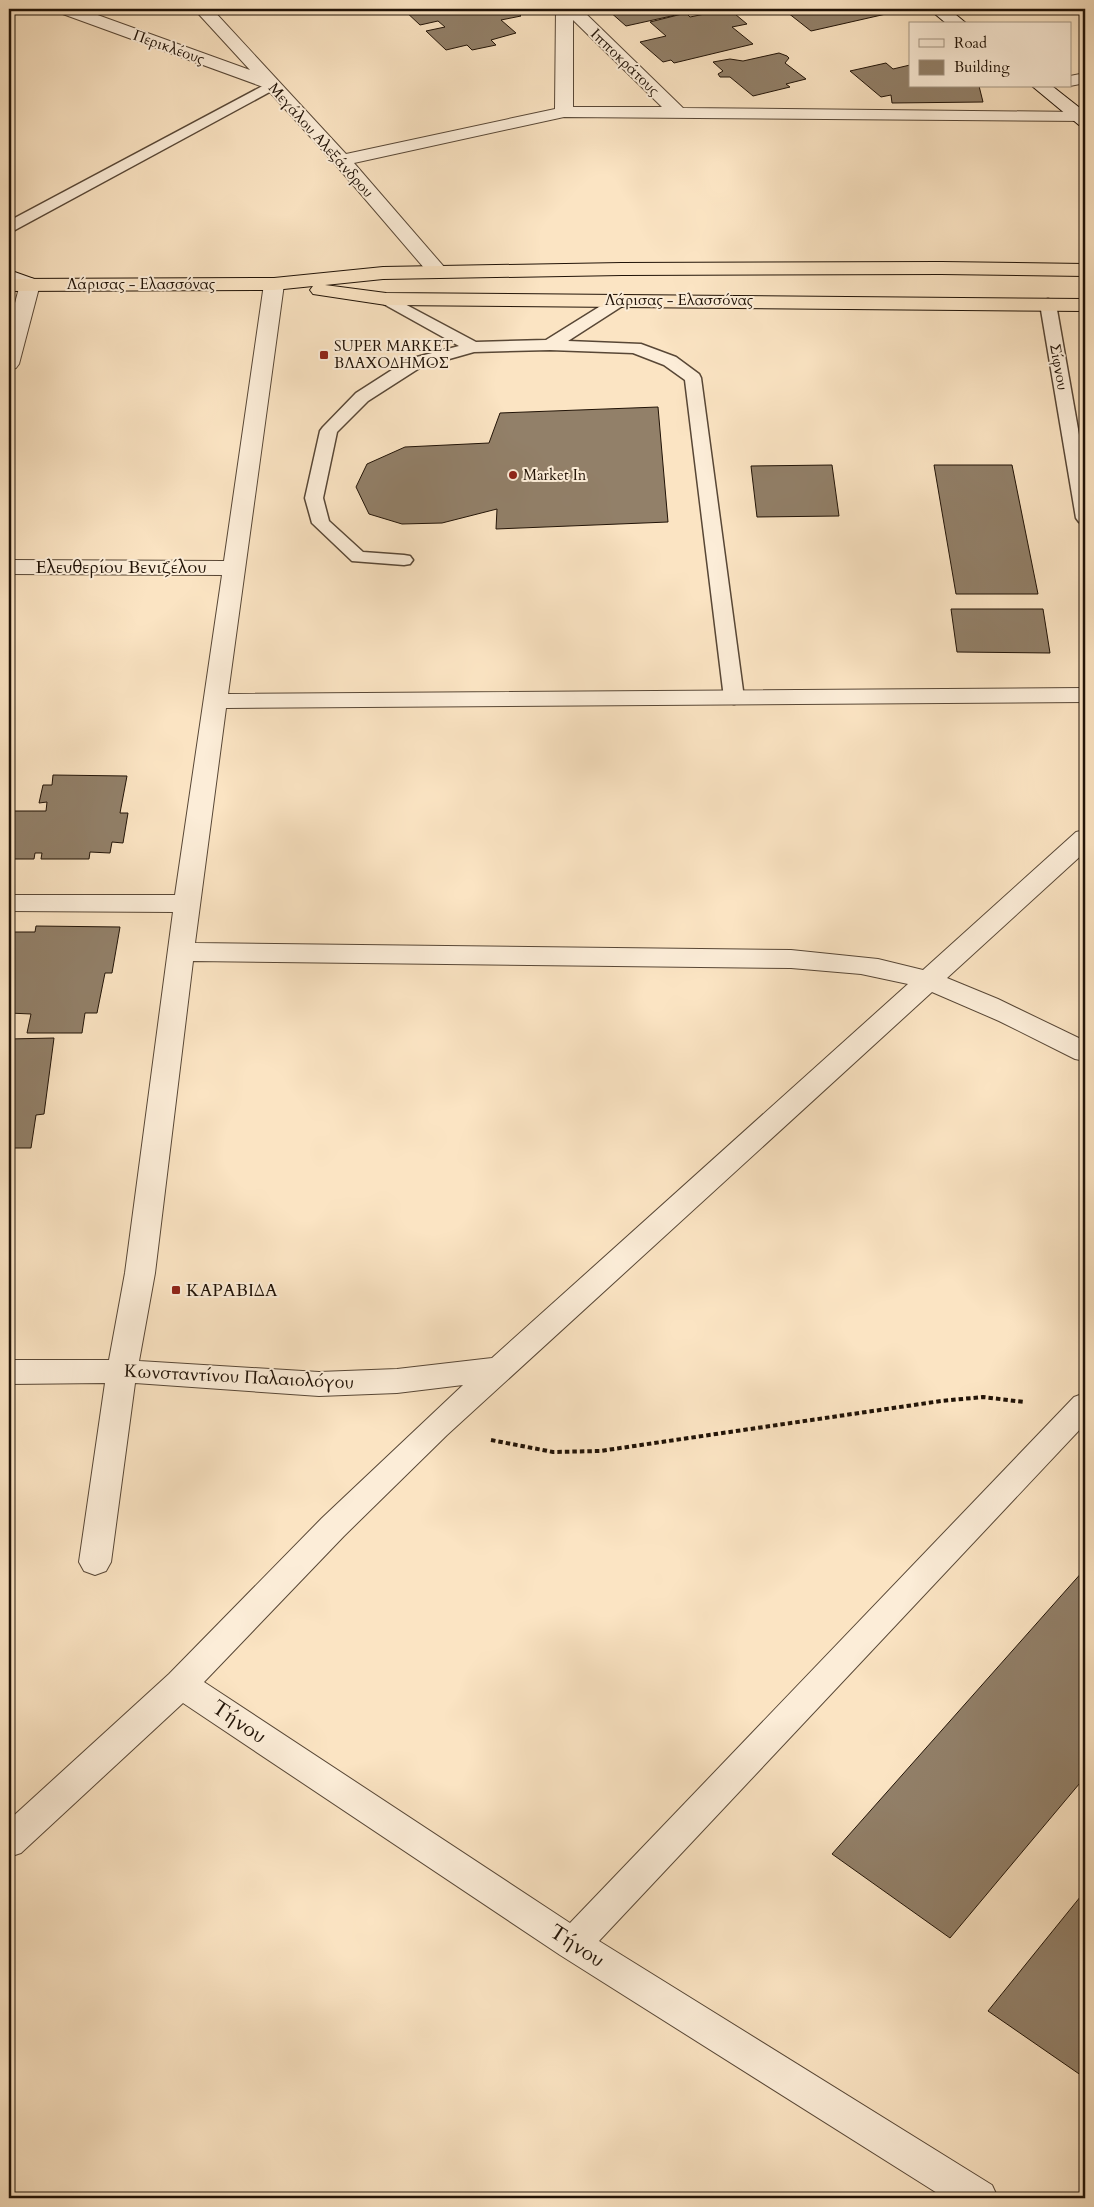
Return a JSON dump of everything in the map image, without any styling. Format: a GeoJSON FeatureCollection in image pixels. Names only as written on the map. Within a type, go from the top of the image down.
{"type":"FeatureCollection","features":[{"type":"Feature","properties":{"kind":"highway","name":"Λάρισας - Ελασσόνας"},"geometry":{"type":"LineString","coordinates":[[9,285],[274,284],[383,273],[438,272],[811,267],[1080,269]]}},
{"type":"Feature","properties":{"kind":"highway","name":"Λάρισας - Ελασσόνας"},"geometry":{"type":"LineString","coordinates":[[274,284],[386,299],[1085,305]]}},
{"type":"Feature","properties":{"kind":"street","name":"Περικλέους"},"geometry":{"type":"LineString","coordinates":[[66,9],[272,84]]}},
{"type":"Feature","properties":{"kind":"street","name":"Μεγάλου Αλεξάνδρου"},"geometry":{"type":"LineString","coordinates":[[203,9],[342,160],[438,272]]}},
{"type":"Feature","properties":{"kind":"street"},"geometry":{"type":"LineString","coordinates":[[564,9],[564,112]]}},
{"type":"Feature","properties":{"kind":"street","name":"Ιπποκράτους"},"geometry":{"type":"LineString","coordinates":[[571,9],[680,114]]}},
{"type":"Feature","properties":{"kind":"street"},"geometry":{"type":"LineString","coordinates":[[938,9],[955,22]]}},
{"type":"Feature","properties":{"kind":"street"},"geometry":{"type":"LineString","coordinates":[[1072,81],[1085,78]]}},
{"type":"Feature","properties":{"kind":"street"},"geometry":{"type":"LineString","coordinates":[[1046,88],[1083,119]]}},
{"type":"Feature","properties":{"kind":"street"},"geometry":{"type":"LineString","coordinates":[[342,160],[564,112],[1083,119]]}},
{"type":"Feature","properties":{"kind":"street"},"geometry":{"type":"LineString","coordinates":[[9,276],[30,284],[9,364]]}},
{"type":"Feature","properties":{"kind":"street"},"geometry":{"type":"LineString","coordinates":[[95,1562],[122,1371],[140,1273],[187,904],[274,284]]}},
{"type":"Feature","properties":{"kind":"street","name":"Ελευθερίου Βενιζέλου"},"geometry":{"type":"LineString","coordinates":[[9,567],[234,568]]}},
{"type":"Feature","properties":{"kind":"street"},"geometry":{"type":"LineString","coordinates":[[215,701],[1085,695]]}},
{"type":"Feature","properties":{"kind":"street"},"geometry":{"type":"LineString","coordinates":[[9,1842],[181,1684],[333,1527],[436,1426],[1085,838]]}},
{"type":"Feature","properties":{"kind":"street"},"geometry":{"type":"LineString","coordinates":[[9,903],[187,904]]}},
{"type":"Feature","properties":{"kind":"street"},"geometry":{"type":"LineString","coordinates":[[181,952],[791,959],[866,966],[928,981],[1028,1024],[1085,1052]]}},
{"type":"Feature","properties":{"kind":"street","name":"Κωνσταντίνου Παλαιολόγου"},"geometry":{"type":"LineString","coordinates":[[9,1372],[122,1371],[319,1384],[397,1381],[498,1369]]}},
{"type":"Feature","properties":{"kind":"street"},"geometry":{"type":"LineString","coordinates":[[573,1944],[1079,1411]]}},
{"type":"Feature","properties":{"kind":"street","name":"Τήνου"},"geometry":{"type":"LineString","coordinates":[[181,1684],[573,1944],[979,2198]]}},
{"type":"Feature","properties":{"kind":"lane"},"geometry":{"type":"LineString","coordinates":[[9,227],[272,84]]}},
{"type":"Feature","properties":{"kind":"lane"},"geometry":{"type":"LineString","coordinates":[[386,299],[473,346]]}},
{"type":"Feature","properties":{"kind":"lane"},"geometry":{"type":"LineString","coordinates":[[550,345],[621,300]]}},
{"type":"Feature","properties":{"kind":"lane","name":"Σίφνου"},"geometry":{"type":"LineString","coordinates":[[1048,304],[1085,518]]}},
{"type":"Feature","properties":{"kind":"lane"},"geometry":{"type":"LineString","coordinates":[[404,560],[358,557],[321,523],[314,498],[329,431],[362,397],[415,363],[473,346],[550,345],[635,348],[670,361],[692,378],[734,698]]}},
{"type":"Feature","properties":{"kind":"path"},"geometry":{"type":"LineString","coordinates":[[436,1426],[518,1446],[553,1452],[600,1451],[941,1401],[983,1397],[1019,1400],[1079,1411]]}},
{"type":"Feature","properties":{"kind":"building"},"geometry":{"type":"Polygon","coordinates":[[[403,9],[513,9],[521,16],[501,20],[516,33],[491,40],[496,45],[472,50],[467,45],[446,50],[426,31],[445,27],[438,21],[420,25],[403,9]]]}},
{"type":"Feature","properties":{"kind":"building"},"geometry":{"type":"Polygon","coordinates":[[[615,9],[703,9],[626,26],[609,11],[615,9]]]}},
{"type":"Feature","properties":{"kind":"building"},"geometry":{"type":"Polygon","coordinates":[[[729,9],[747,24],[732,27],[753,44],[674,63],[671,60],[663,62],[640,42],[666,36],[650,22],[686,13],[690,17],[729,9]]]}},
{"type":"Feature","properties":{"kind":"building"},"geometry":{"type":"Polygon","coordinates":[[[783,9],[879,9],[886,14],[811,31],[783,9]]]}},
{"type":"Feature","properties":{"kind":"building"},"geometry":{"type":"Polygon","coordinates":[[[779,53],[787,56],[789,58],[785,63],[806,79],[786,84],[790,87],[753,96],[730,77],[720,77],[718,74],[723,71],[713,62],[730,59],[743,61],[779,53]]]}},
{"type":"Feature","properties":{"kind":"building"},"geometry":{"type":"Polygon","coordinates":[[[886,63],[893,69],[909,65],[909,88],[980,88],[983,102],[892,103],[891,95],[881,97],[850,71],[886,63]]]}},
{"type":"Feature","properties":{"kind":"building","name":"Market In"},"geometry":{"type":"Polygon","coordinates":[[[658,407],[668,522],[496,529],[497,509],[442,523],[402,524],[369,514],[356,487],[367,464],[405,447],[489,443],[500,413],[658,407]]]}},
{"type":"Feature","properties":{"kind":"building"},"geometry":{"type":"Polygon","coordinates":[[[832,465],[839,516],[757,517],[751,466],[832,465]]]}},
{"type":"Feature","properties":{"kind":"building"},"geometry":{"type":"Polygon","coordinates":[[[934,465],[1012,465],[1038,594],[956,594],[934,465]]]}},
{"type":"Feature","properties":{"kind":"building"},"geometry":{"type":"Polygon","coordinates":[[[951,609],[1043,609],[1050,653],[957,652],[951,609]]]}},
{"type":"Feature","properties":{"kind":"building"},"geometry":{"type":"Polygon","coordinates":[[[53,775],[127,776],[120,813],[128,813],[123,843],[112,842],[110,853],[90,852],[89,859],[41,859],[42,853],[35,853],[34,859],[9,859],[9,811],[46,811],[47,802],[39,803],[43,785],[52,785],[53,775]]]}},
{"type":"Feature","properties":{"kind":"building"},"geometry":{"type":"Polygon","coordinates":[[[36,926],[120,927],[112,973],[105,973],[97,1013],[85,1013],[82,1033],[27,1033],[31,1014],[9,1013],[9,932],[35,932],[36,926]]]}},
{"type":"Feature","properties":{"kind":"building"},"geometry":{"type":"Polygon","coordinates":[[[54,1038],[44,1114],[36,1115],[31,1148],[9,1148],[9,1039],[54,1038]]]}},
{"type":"Feature","properties":{"kind":"building"},"geometry":{"type":"Polygon","coordinates":[[[1084,1570],[1085,1777],[950,1938],[832,1854],[1084,1570]]]}},
{"type":"Feature","properties":{"kind":"building"},"geometry":{"type":"Polygon","coordinates":[[[1085,1891],[1085,2078],[988,2011],[1085,1891]]]}},
{"type":"Feature","properties":{"kind":"place","name":"SUPER MARKET ΒΛΑΧΟΔΗΜΟΣ"},"geometry":{"type":"Point","coordinates":[324,355]}},
{"type":"Feature","properties":{"kind":"place","name":"Market In"},"geometry":{"type":"Point","coordinates":[513,475]}},
{"type":"Feature","properties":{"kind":"place","name":"ΚΑΡΑΒΙΔΑ"},"geometry":{"type":"Point","coordinates":[176,1290]}}]}
